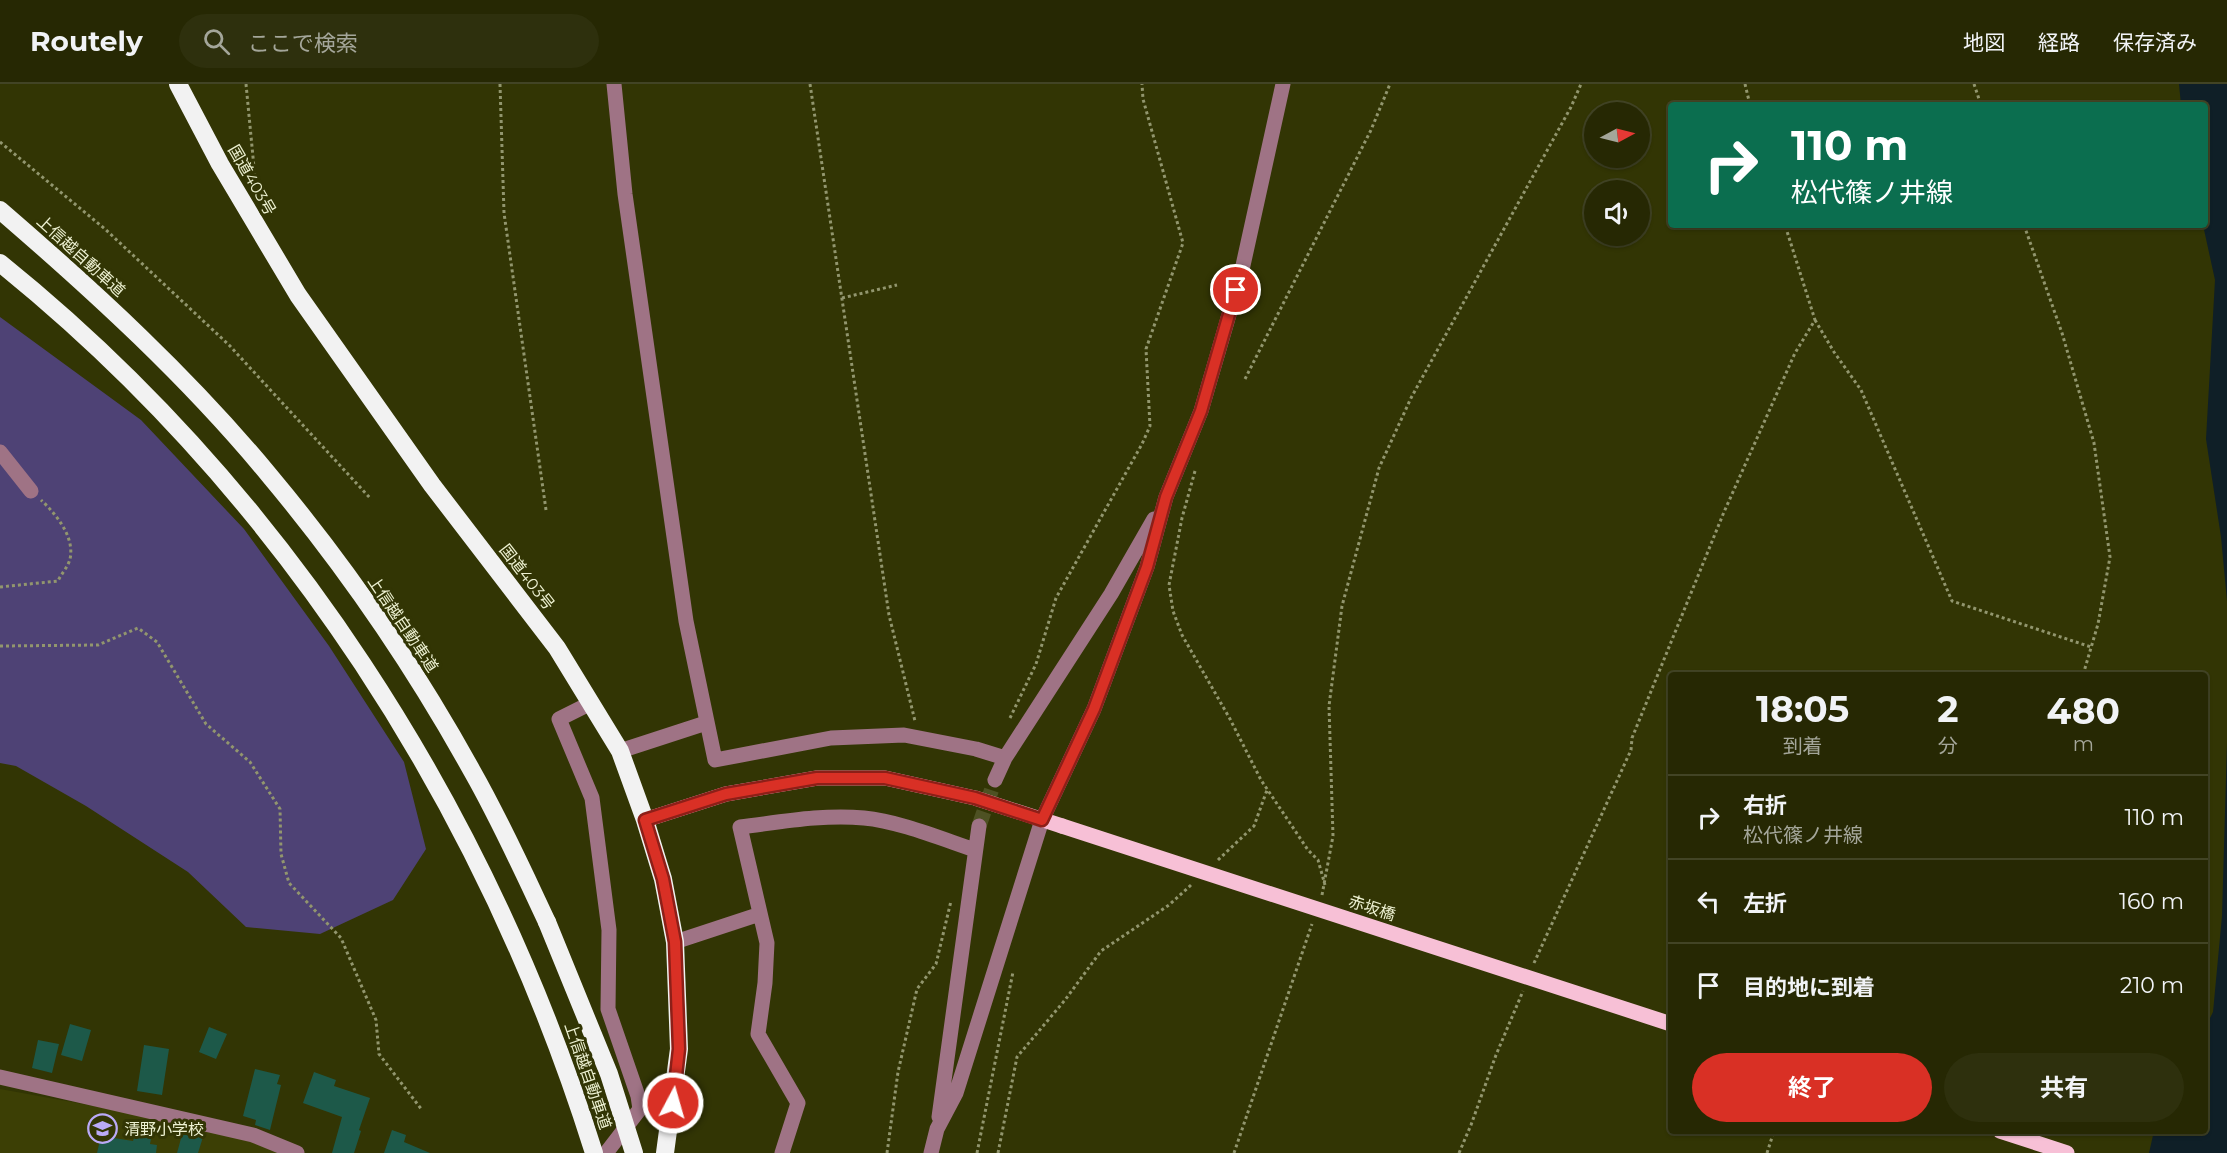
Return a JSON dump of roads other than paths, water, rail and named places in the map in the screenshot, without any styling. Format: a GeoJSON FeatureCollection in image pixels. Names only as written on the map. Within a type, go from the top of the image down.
{"type":"FeatureCollection","features":[{"type":"Feature","properties":{"kind":"highway","name":"国道403号"},"geometry":{"type":"LineString","coordinates":[[178,84],[220,164],[298,295],[432,485],[557,648],[620,751],[663,879],[675,942],[679,1049],[665,1153]]}},
{"type":"Feature","properties":{"kind":"highway","name":"上信越自動車道"},"geometry":{"type":"LineString","coordinates":[[0,210],[130,327],[203,400],[268,474],[376,615],[473,772],[547,922],[609,1074],[634,1153]]}},
{"type":"Feature","properties":{"kind":"highway","name":"上信越自動車道"},"geometry":{"type":"LineString","coordinates":[[0,262],[111,361],[180,431],[240,499],[293,565],[347,641],[397,717],[481,868],[518,949],[558,1049],[594,1153]]}},
{"type":"Feature","properties":{"kind":"main road","name":"赤坂橋"},"geometry":{"type":"LineString","coordinates":[[645,820],[726,794],[817,778],[885,778],[975,798],[1668,1023]]}},
{"type":"Feature","properties":{"kind":"main road"},"geometry":{"type":"LineString","coordinates":[[2009,1134],[2067,1153]]}},
{"type":"Feature","properties":{"kind":"street"},"geometry":{"type":"LineString","coordinates":[[614,84],[625,194],[682,597],[715,760],[831,738],[904,735],[976,749],[1005,758]]}},
{"type":"Feature","properties":{"kind":"street"},"geometry":{"type":"LineString","coordinates":[[937,1129],[956,1093],[1042,820],[1094,709],[1147,567],[1166,497],[1201,411],[1242,270],[1283,84]]}},
{"type":"Feature","properties":{"kind":"street"},"geometry":{"type":"LineString","coordinates":[[0,452],[31,490]]}},
{"type":"Feature","properties":{"kind":"street"},"geometry":{"type":"LineString","coordinates":[[995,780],[1005,758],[1111,594],[1166,497]]}},
{"type":"Feature","properties":{"kind":"street"},"geometry":{"type":"LineString","coordinates":[[591,703],[559,719],[592,798],[609,930],[608,1009],[638,1096],[640,1109],[606,1153]]}},
{"type":"Feature","properties":{"kind":"street"},"geometry":{"type":"LineString","coordinates":[[620,751],[706,723]]}},
{"type":"Feature","properties":{"kind":"street"},"geometry":{"type":"LineString","coordinates":[[782,1153],[798,1103],[758,1034],[765,983],[767,943],[740,826],[824,818],[866,818],[975,850]]}},
{"type":"Feature","properties":{"kind":"street"},"geometry":{"type":"LineString","coordinates":[[931,1153],[937,1129],[979,826]]}},
{"type":"Feature","properties":{"kind":"street"},"geometry":{"type":"LineString","coordinates":[[675,942],[760,914]]}},
{"type":"Feature","properties":{"kind":"street"},"geometry":{"type":"LineString","coordinates":[[0,1077],[253,1136],[297,1153]]}},
{"type":"Feature","properties":{"kind":"water"},"geometry":{"type":"Polygon","coordinates":[[[2179,84],[2227,84],[2227,601],[2221,537],[2206,439],[2215,280],[2204,228],[2208,228],[2208,102],[2181,102],[2179,84]]]}},
{"type":"Feature","properties":{"kind":"water"},"geometry":{"type":"Polygon","coordinates":[[[2227,743],[2227,1153],[2149,1153],[2153,1134],[2208,1134],[2208,1022],[2213,1012],[2222,916],[2227,743]]]}},
{"type":"Feature","properties":{"kind":"tunnel"},"geometry":{"type":"LineString","coordinates":[[979,826],[995,780]]}},
{"type":"Feature","properties":{"kind":"place","name":"清野小学校"},"geometry":{"type":"Point","coordinates":[103,1129]}}]}
